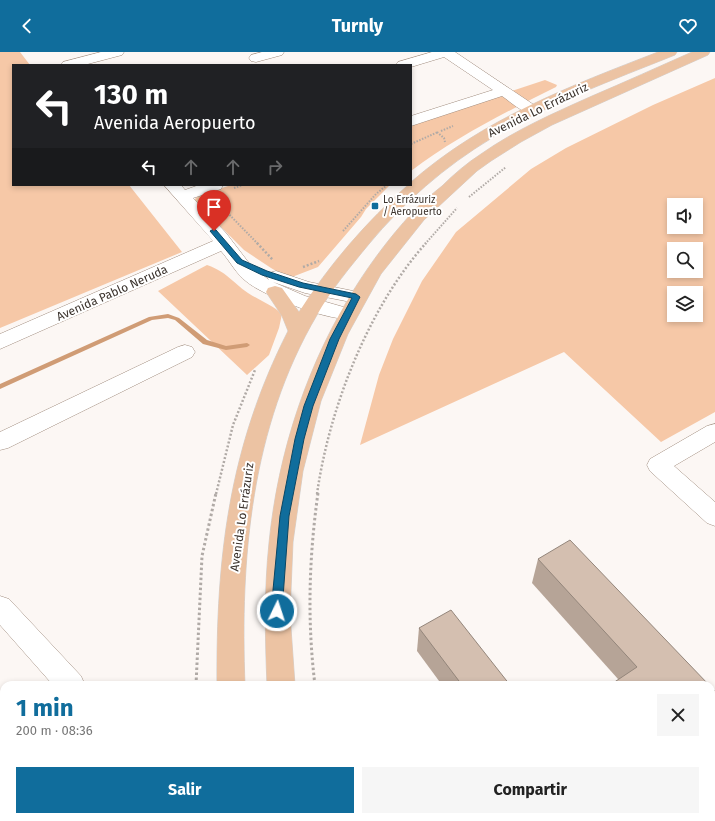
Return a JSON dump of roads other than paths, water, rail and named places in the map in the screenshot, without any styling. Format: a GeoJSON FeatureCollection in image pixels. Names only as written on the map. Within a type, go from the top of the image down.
{"type":"FeatureCollection","features":[{"type":"Feature","properties":{"kind":"main road","name":"Avenida Lo Errázuriz"},"geometry":{"type":"LineString","coordinates":[[231,681],[231,603],[235,551],[241,504],[257,430],[278,374],[298,331],[318,298],[363,239],[408,192],[466,148],[508,122],[532,110],[670,52]]}},
{"type":"Feature","properties":{"kind":"main road","name":"Avenida Lo Errázuriz"},"geometry":{"type":"LineString","coordinates":[[281,681],[277,611],[284,523],[299,439],[308,406],[334,339],[375,268],[418,216],[447,187],[502,147],[543,124],[703,52]]}},
{"type":"Feature","properties":{"kind":"main road"},"geometry":{"type":"LineString","coordinates":[[275,292],[291,315],[298,331]]}},
{"type":"Feature","properties":{"kind":"street"},"geometry":{"type":"LineString","coordinates":[[65,62],[117,52]]}},
{"type":"Feature","properties":{"kind":"street"},"geometry":{"type":"LineString","coordinates":[[256,58],[278,52]]}},
{"type":"Feature","properties":{"kind":"street"},"geometry":{"type":"LineString","coordinates":[[406,64],[446,52],[532,110]]}},
{"type":"Feature","properties":{"kind":"street"},"geometry":{"type":"LineString","coordinates":[[412,121],[504,91]]}},
{"type":"Feature","properties":{"kind":"street"},"geometry":{"type":"LineString","coordinates":[[178,191],[210,187]]}},
{"type":"Feature","properties":{"kind":"street"},"geometry":{"type":"LineString","coordinates":[[178,191],[240,261],[244,270],[253,278],[275,292],[318,298],[352,306]]}},
{"type":"Feature","properties":{"kind":"street","name":"Avenida Pablo Neruda"},"geometry":{"type":"LineString","coordinates":[[0,342],[224,243]]}},
{"type":"Feature","properties":{"kind":"street"},"geometry":{"type":"LineString","coordinates":[[240,261],[265,273],[305,287],[318,298]]}},
{"type":"Feature","properties":{"kind":"street"},"geometry":{"type":"LineString","coordinates":[[0,442],[185,352]]}},
{"type":"Feature","properties":{"kind":"street"},"geometry":{"type":"LineString","coordinates":[[715,432],[658,464],[715,516]]}},
{"type":"Feature","properties":{"kind":"street"},"geometry":{"type":"LineString","coordinates":[[0,607],[67,681]]}},
{"type":"Feature","properties":{"kind":"waterway"},"geometry":{"type":"LineString","coordinates":[[0,387],[151,318],[168,316],[177,319],[205,342],[226,348],[247,345]]}},
{"type":"Feature","properties":{"kind":"place","name":"Lo Errázuriz / Aeropuerto"},"geometry":{"type":"Point","coordinates":[375,206]}}]}
